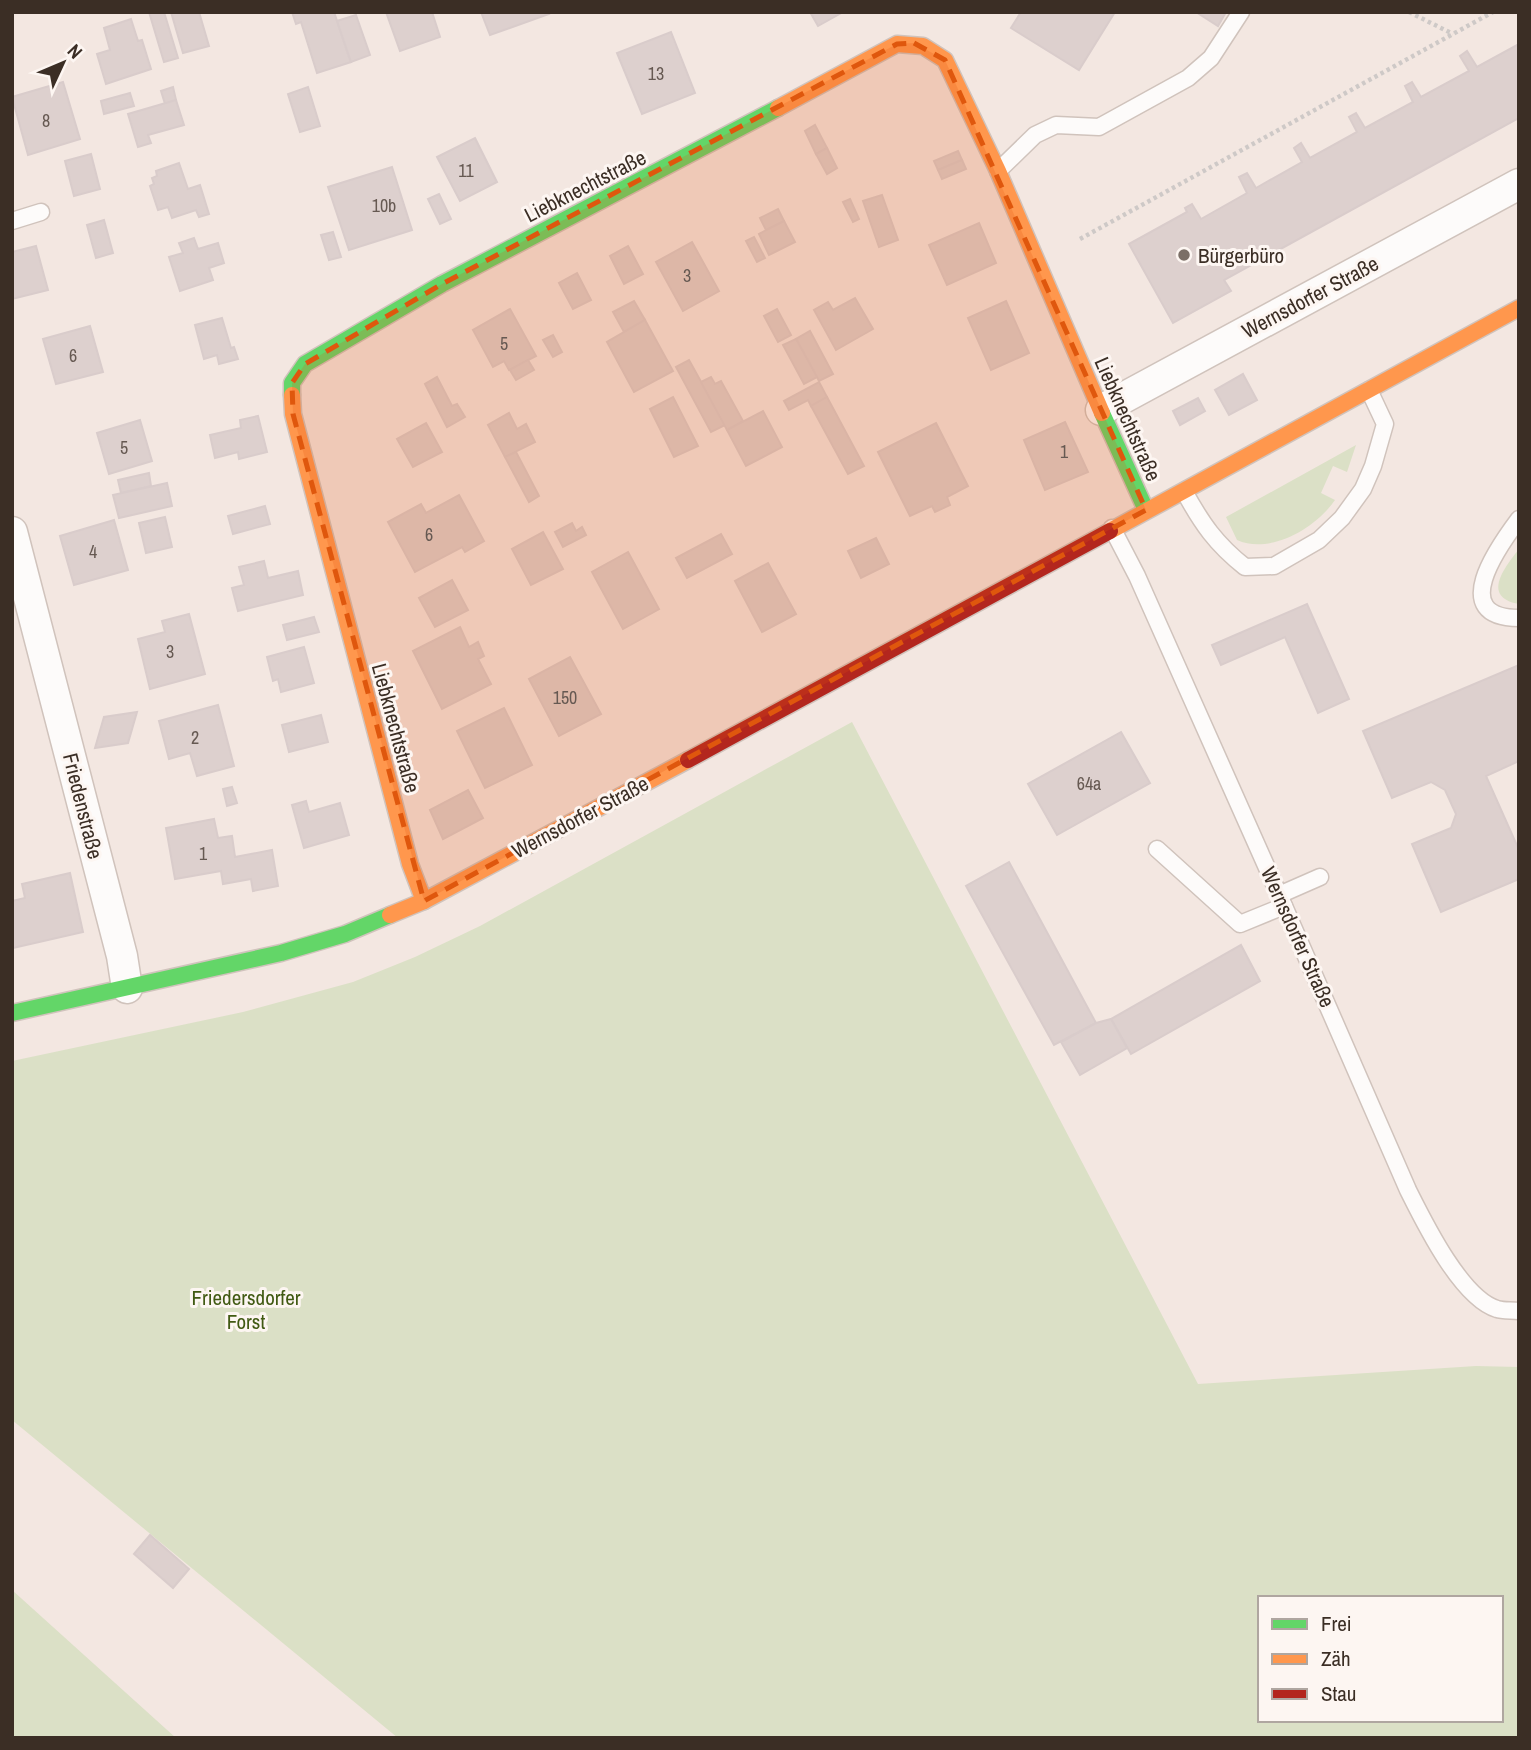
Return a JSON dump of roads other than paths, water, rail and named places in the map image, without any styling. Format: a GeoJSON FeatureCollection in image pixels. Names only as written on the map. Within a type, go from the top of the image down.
{"type":"FeatureCollection","features":[{"type":"Feature","properties":{"kind":"street","name":"Liebknechtstraße"},"geometry":{"type":"LineString","coordinates":[[424,901],[410,864],[293,414],[292,383],[305,364],[442,284],[897,44],[914,43],[931,48],[945,60],[998,171],[1146,510]]}},
{"type":"Feature","properties":{"kind":"street","name":"Wernsdorfer Straße"},"geometry":{"type":"LineString","coordinates":[[1101,410],[1519,184]]}},
{"type":"Feature","properties":{"kind":"street","name":"Wernsdorfer Straße"},"geometry":{"type":"LineString","coordinates":[[12,1013],[281,953],[333,938],[424,901],[1519,308]]}},
{"type":"Feature","properties":{"kind":"street","name":"Friedenstraße"},"geometry":{"type":"LineString","coordinates":[[12,532],[24,629],[121,956],[127,988]]}},
{"type":"Feature","properties":{"kind":"lane"},"geometry":{"type":"LineString","coordinates":[[998,171],[1035,135],[1056,125],[1099,127],[1188,78],[1211,58],[1241,12]]}},
{"type":"Feature","properties":{"kind":"lane"},"geometry":{"type":"LineString","coordinates":[[12,221],[41,212]]}},
{"type":"Feature","properties":{"kind":"lane"},"geometry":{"type":"LineString","coordinates":[[1184,491],[1203,525],[1222,549],[1245,568],[1274,566],[1319,540],[1342,518],[1363,489],[1385,424],[1369,390]]}},
{"type":"Feature","properties":{"kind":"lane"},"geometry":{"type":"LineString","coordinates":[[1519,519],[1504,539],[1480,586],[1482,601],[1489,609],[1501,618],[1519,618]]}},
{"type":"Feature","properties":{"kind":"lane","name":"Wernsdorfer Straße"},"geometry":{"type":"LineString","coordinates":[[1112,528],[1137,576],[1426,1228],[1445,1258],[1475,1294],[1496,1309],[1519,1311]]}},
{"type":"Feature","properties":{"kind":"lane"},"geometry":{"type":"LineString","coordinates":[[1157,849],[1240,924],[1320,877]]}},
{"type":"Feature","properties":{"kind":"place","name":"Bürgerbüro"},"geometry":{"type":"Point","coordinates":[1184,255]}},
{"type":"Feature","properties":{"kind":"park label","name":"Friedersdorfer Forst"},"geometry":{"type":"Point","coordinates":[246,1309]}}]}
